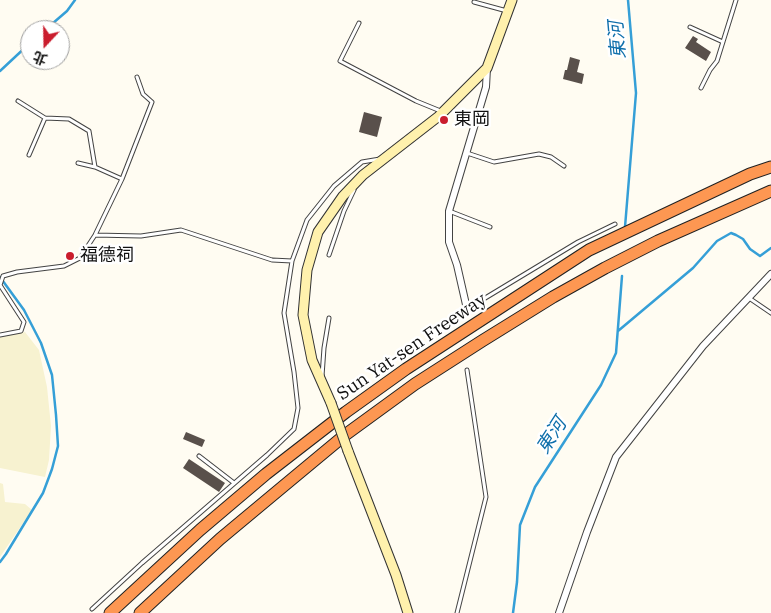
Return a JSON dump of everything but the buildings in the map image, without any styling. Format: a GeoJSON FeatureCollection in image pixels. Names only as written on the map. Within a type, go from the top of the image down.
{"type":"FeatureCollection","features":[{"type":"Feature","properties":{"kind":"highway","name":"Sun Yat-sen Freeway"},"geometry":{"type":"LineString","coordinates":[[110,613],[200,530],[258,481],[346,412],[406,369],[589,250],[750,174],[771,167]]}},
{"type":"Feature","properties":{"kind":"highway","name":"Sun Yat-sen Freeway"},"geometry":{"type":"LineString","coordinates":[[140,613],[220,539],[344,435],[415,384],[553,297],[623,259],[702,221],[771,192]]}},
{"type":"Feature","properties":{"kind":"street"},"geometry":{"type":"LineString","coordinates":[[467,309],[457,265],[449,242],[449,210],[486,87],[487,68],[512,0]]}},
{"type":"Feature","properties":{"kind":"street"},"geometry":{"type":"LineString","coordinates":[[408,613],[396,575],[331,403],[312,360],[303,315],[307,270],[318,232],[343,196],[385,158],[443,112],[487,68]]}},
{"type":"Feature","properties":{"kind":"street"},"geometry":{"type":"LineString","coordinates":[[559,613],[587,532],[616,458],[703,346],[771,274]]}},
{"type":"Feature","properties":{"kind":"lane"},"geometry":{"type":"LineString","coordinates":[[701,88],[717,61],[736,0]]}},
{"type":"Feature","properties":{"kind":"lane"},"geometry":{"type":"LineString","coordinates":[[474,2],[508,11]]}},
{"type":"Feature","properties":{"kind":"lane"},"geometry":{"type":"LineString","coordinates":[[359,23],[340,61],[416,101],[443,112]]}},
{"type":"Feature","properties":{"kind":"lane"},"geometry":{"type":"LineString","coordinates":[[690,27],[723,42]]}},
{"type":"Feature","properties":{"kind":"lane"},"geometry":{"type":"LineString","coordinates":[[0,335],[20,331],[24,322],[0,285],[3,276],[17,272],[64,266],[80,258],[95,235],[122,179],[152,102],[143,94],[137,77]]}},
{"type":"Feature","properties":{"kind":"lane"},"geometry":{"type":"LineString","coordinates":[[18,101],[45,118],[69,119],[89,130],[95,167]]}},
{"type":"Feature","properties":{"kind":"lane"},"geometry":{"type":"LineString","coordinates":[[29,155],[45,118]]}},
{"type":"Feature","properties":{"kind":"lane"},"geometry":{"type":"LineString","coordinates":[[466,153],[494,162],[539,154],[551,157],[564,166]]}},
{"type":"Feature","properties":{"kind":"lane"},"geometry":{"type":"LineString","coordinates":[[92,609],[294,429],[298,408],[284,313],[292,261],[307,220],[334,186],[362,162],[385,158]]}},
{"type":"Feature","properties":{"kind":"lane"},"geometry":{"type":"LineString","coordinates":[[78,163],[95,167],[122,179]]}},
{"type":"Feature","properties":{"kind":"lane"},"geometry":{"type":"LineString","coordinates":[[329,254],[344,211],[358,181]]}},
{"type":"Feature","properties":{"kind":"lane"},"geometry":{"type":"LineString","coordinates":[[449,210],[490,227]]}},
{"type":"Feature","properties":{"kind":"lane"},"geometry":{"type":"LineString","coordinates":[[467,309],[578,242],[615,224]]}},
{"type":"Feature","properties":{"kind":"lane"},"geometry":{"type":"LineString","coordinates":[[95,235],[140,236],[181,230],[272,260],[292,261]]}},
{"type":"Feature","properties":{"kind":"lane"},"geometry":{"type":"LineString","coordinates":[[749,298],[771,313]]}},
{"type":"Feature","properties":{"kind":"lane"},"geometry":{"type":"LineString","coordinates":[[322,382],[324,348],[329,318]]}},
{"type":"Feature","properties":{"kind":"lane"},"geometry":{"type":"LineString","coordinates":[[457,613],[486,497],[467,370]]}},
{"type":"Feature","properties":{"kind":"lane"},"geometry":{"type":"LineString","coordinates":[[199,456],[234,483]]}},
{"type":"Feature","properties":{"kind":"shaded area"},"geometry":{"type":"Polygon","coordinates":[[[25,332],[39,350],[47,387],[51,426],[49,460],[45,477],[0,468],[0,337],[25,332]]]}},
{"type":"Feature","properties":{"kind":"shaded area"},"geometry":{"type":"Polygon","coordinates":[[[0,483],[3,484],[5,502],[25,504],[32,510],[0,557],[0,483]]]}},
{"type":"Feature","properties":{"kind":"waterway"},"geometry":{"type":"LineString","coordinates":[[57,20],[67,11],[75,0]]}},
{"type":"Feature","properties":{"kind":"waterway","name":"東河"},"geometry":{"type":"LineString","coordinates":[[625,227],[636,93],[628,0]]}},
{"type":"Feature","properties":{"kind":"waterway"},"geometry":{"type":"LineString","coordinates":[[0,71],[20,52]]}},
{"type":"Feature","properties":{"kind":"waterway"},"geometry":{"type":"LineString","coordinates":[[618,331],[693,268],[717,241],[731,233],[743,239],[750,249],[760,256],[771,248]]}},
{"type":"Feature","properties":{"kind":"waterway","name":"東河"},"geometry":{"type":"LineString","coordinates":[[513,613],[517,582],[520,525],[535,487],[601,385],[616,353],[622,276]]}},
{"type":"Feature","properties":{"kind":"waterway"},"geometry":{"type":"LineString","coordinates":[[0,277],[24,310],[41,343],[52,375],[58,446],[43,493],[0,562]]}},
{"type":"Feature","properties":{"kind":"place","name":"東岡"},"geometry":{"type":"Point","coordinates":[444,120]}},
{"type":"Feature","properties":{"kind":"place","name":"福德祠"},"geometry":{"type":"Point","coordinates":[70,256]}}]}
